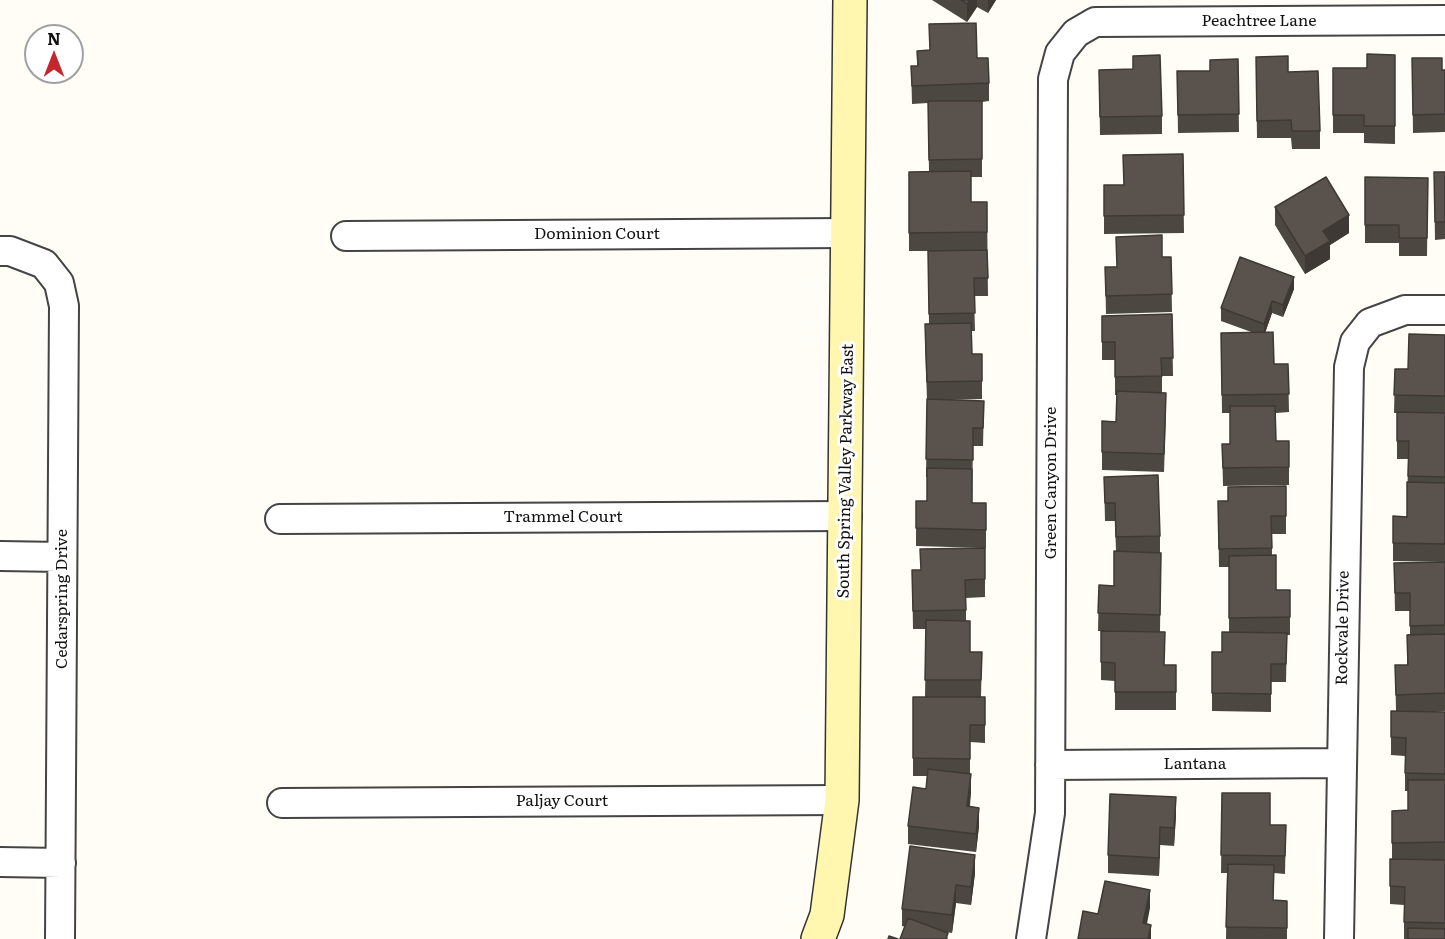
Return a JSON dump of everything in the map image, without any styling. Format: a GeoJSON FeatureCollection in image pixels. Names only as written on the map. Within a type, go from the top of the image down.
{"type":"FeatureCollection","features":[{"type":"Feature","properties":{"kind":"street","name":"South Spring Valley Parkway East"},"geometry":{"type":"LineString","coordinates":[[818,939],[826,915],[842,800],[850,0]]}},
{"type":"Feature","properties":{"kind":"street","name":"Peachtree Lane"},"geometry":{"type":"LineString","coordinates":[[1076,33],[1095,22],[1445,20]]}},
{"type":"Feature","properties":{"kind":"street","name":"Green Canyon Drive"},"geometry":{"type":"LineString","coordinates":[[1031,939],[1050,813],[1053,79],[1060,53],[1076,33]]}},
{"type":"Feature","properties":{"kind":"street","name":"Dominion Court"},"geometry":{"type":"LineString","coordinates":[[346,236],[848,233]]}},
{"type":"Feature","properties":{"kind":"street","name":"Cedarspring Drive"},"geometry":{"type":"LineString","coordinates":[[0,251],[10,251],[44,264],[59,283],[64,306],[60,939]]}},
{"type":"Feature","properties":{"kind":"street","name":"Rockvale Drive"},"geometry":{"type":"LineString","coordinates":[[1339,939],[1340,763],[1350,368],[1355,342],[1370,323],[1405,310],[1445,310]]}},
{"type":"Feature","properties":{"kind":"street","name":"Trammel Court"},"geometry":{"type":"LineString","coordinates":[[280,519],[846,516]]}},
{"type":"Feature","properties":{"kind":"street"},"geometry":{"type":"LineString","coordinates":[[0,556],[62,557]]}},
{"type":"Feature","properties":{"kind":"street","name":"Lantana"},"geometry":{"type":"LineString","coordinates":[[1050,765],[1340,763]]}},
{"type":"Feature","properties":{"kind":"street","name":"Paljay Court"},"geometry":{"type":"LineString","coordinates":[[282,803],[842,800]]}},
{"type":"Feature","properties":{"kind":"street"},"geometry":{"type":"LineString","coordinates":[[0,862],[61,863]]}},
{"type":"Feature","properties":{"kind":"building"},"geometry":{"type":"Polygon","coordinates":[[[976,23],[977,58],[988,58],[989,83],[912,86],[911,66],[918,66],[917,51],[930,50],[929,24],[976,23]]]}},
{"type":"Feature","properties":{"kind":"building"},"geometry":{"type":"Polygon","coordinates":[[[1367,54],[1395,55],[1395,126],[1364,126],[1364,115],[1333,115],[1333,68],[1367,68],[1367,54]]]}},
{"type":"Feature","properties":{"kind":"building"},"geometry":{"type":"Polygon","coordinates":[[[1160,55],[1162,116],[1100,117],[1099,70],[1133,69],[1133,56],[1160,55]]]}},
{"type":"Feature","properties":{"kind":"building"},"geometry":{"type":"Polygon","coordinates":[[[1288,56],[1288,72],[1318,71],[1320,131],[1292,131],[1291,120],[1257,121],[1256,57],[1288,56]]]}},
{"type":"Feature","properties":{"kind":"building"},"geometry":{"type":"Polygon","coordinates":[[[1412,58],[1442,58],[1442,70],[1445,70],[1445,114],[1413,115],[1412,58]]]}},
{"type":"Feature","properties":{"kind":"building"},"geometry":{"type":"Polygon","coordinates":[[[1238,59],[1239,114],[1178,115],[1177,71],[1210,71],[1210,60],[1238,59]]]}},
{"type":"Feature","properties":{"kind":"building"},"geometry":{"type":"Polygon","coordinates":[[[928,101],[982,101],[982,159],[929,160],[928,101]]]}},
{"type":"Feature","properties":{"kind":"building"},"geometry":{"type":"Polygon","coordinates":[[[1183,154],[1184,215],[1104,216],[1104,185],[1124,185],[1123,155],[1183,154]]]}},
{"type":"Feature","properties":{"kind":"building"},"geometry":{"type":"Polygon","coordinates":[[[971,171],[971,202],[987,202],[987,232],[909,233],[909,172],[971,171]]]}},
{"type":"Feature","properties":{"kind":"building"},"geometry":{"type":"Polygon","coordinates":[[[1434,172],[1445,172],[1445,222],[1435,222],[1434,172]]]}},
{"type":"Feature","properties":{"kind":"building"},"geometry":{"type":"Polygon","coordinates":[[[1326,177],[1349,215],[1323,231],[1330,241],[1305,256],[1275,207],[1326,177]]]}},
{"type":"Feature","properties":{"kind":"building"},"geometry":{"type":"Polygon","coordinates":[[[1365,177],[1428,178],[1427,238],[1399,238],[1399,225],[1365,225],[1365,177]]]}},
{"type":"Feature","properties":{"kind":"building"},"geometry":{"type":"Polygon","coordinates":[[[1162,235],[1162,257],[1171,257],[1172,294],[1106,296],[1105,267],[1117,267],[1116,237],[1162,235]]]}},
{"type":"Feature","properties":{"kind":"building"},"geometry":{"type":"Polygon","coordinates":[[[987,250],[988,278],[974,278],[975,313],[929,314],[928,251],[987,250]]]}},
{"type":"Feature","properties":{"kind":"building"},"geometry":{"type":"Polygon","coordinates":[[[1240,257],[1294,277],[1283,305],[1272,301],[1264,324],[1221,308],[1240,257]]]}},
{"type":"Feature","properties":{"kind":"building"},"geometry":{"type":"Polygon","coordinates":[[[1172,314],[1173,358],[1161,358],[1162,376],[1115,377],[1115,342],[1102,342],[1102,316],[1172,314]]]}},
{"type":"Feature","properties":{"kind":"building"},"geometry":{"type":"Polygon","coordinates":[[[971,323],[972,354],[982,354],[982,381],[927,382],[925,324],[971,323]]]}},
{"type":"Feature","properties":{"kind":"building"},"geometry":{"type":"Polygon","coordinates":[[[1273,332],[1274,364],[1288,364],[1289,394],[1222,395],[1221,333],[1273,332]]]}},
{"type":"Feature","properties":{"kind":"building"},"geometry":{"type":"Polygon","coordinates":[[[1409,334],[1445,335],[1445,396],[1394,395],[1395,369],[1408,369],[1409,334]]]}},
{"type":"Feature","properties":{"kind":"building"},"geometry":{"type":"Polygon","coordinates":[[[1117,391],[1166,393],[1164,454],[1102,452],[1102,421],[1116,422],[1117,391]]]}},
{"type":"Feature","properties":{"kind":"building"},"geometry":{"type":"Polygon","coordinates":[[[927,399],[984,401],[983,428],[973,428],[973,460],[926,459],[927,399]]]}},
{"type":"Feature","properties":{"kind":"building"},"geometry":{"type":"Polygon","coordinates":[[[1230,406],[1275,406],[1276,441],[1289,441],[1289,467],[1223,468],[1222,444],[1230,444],[1230,406]]]}},
{"type":"Feature","properties":{"kind":"building"},"geometry":{"type":"Polygon","coordinates":[[[1397,412],[1445,413],[1445,477],[1408,476],[1409,441],[1397,441],[1397,412]]]}},
{"type":"Feature","properties":{"kind":"building"},"geometry":{"type":"Polygon","coordinates":[[[927,468],[972,469],[972,503],[986,503],[986,530],[916,528],[916,501],[927,501],[927,468]]]}},
{"type":"Feature","properties":{"kind":"building"},"geometry":{"type":"Polygon","coordinates":[[[1158,475],[1160,536],[1116,537],[1115,503],[1105,503],[1104,477],[1158,475]]]}},
{"type":"Feature","properties":{"kind":"building"},"geometry":{"type":"Polygon","coordinates":[[[1407,482],[1445,483],[1445,544],[1393,543],[1393,516],[1407,517],[1407,482]]]}},
{"type":"Feature","properties":{"kind":"building"},"geometry":{"type":"Polygon","coordinates":[[[1286,486],[1286,516],[1271,516],[1272,548],[1219,549],[1218,501],[1228,501],[1228,487],[1286,486]]]}},
{"type":"Feature","properties":{"kind":"building"},"geometry":{"type":"Polygon","coordinates":[[[985,548],[985,579],[965,580],[966,610],[913,611],[912,570],[921,570],[920,549],[985,548]]]}},
{"type":"Feature","properties":{"kind":"building"},"geometry":{"type":"Polygon","coordinates":[[[1114,551],[1161,553],[1160,615],[1098,613],[1099,585],[1114,586],[1114,551]]]}},
{"type":"Feature","properties":{"kind":"building"},"geometry":{"type":"Polygon","coordinates":[[[1276,555],[1276,590],[1290,590],[1290,617],[1229,618],[1229,556],[1276,555]]]}},
{"type":"Feature","properties":{"kind":"building"},"geometry":{"type":"Polygon","coordinates":[[[1445,562],[1445,625],[1410,626],[1410,593],[1395,593],[1394,563],[1445,562]]]}},
{"type":"Feature","properties":{"kind":"building"},"geometry":{"type":"Polygon","coordinates":[[[926,620],[970,621],[970,652],[982,652],[981,680],[925,680],[926,620]]]}},
{"type":"Feature","properties":{"kind":"building"},"geometry":{"type":"Polygon","coordinates":[[[1101,631],[1165,632],[1164,665],[1176,665],[1176,692],[1115,692],[1115,663],[1101,662],[1101,631]]]}},
{"type":"Feature","properties":{"kind":"building"},"geometry":{"type":"Polygon","coordinates":[[[1222,632],[1287,633],[1286,664],[1271,664],[1271,694],[1212,693],[1212,652],[1222,652],[1222,632]]]}},
{"type":"Feature","properties":{"kind":"building"},"geometry":{"type":"Polygon","coordinates":[[[1445,634],[1445,693],[1396,695],[1395,665],[1408,665],[1407,635],[1445,634]]]}},
{"type":"Feature","properties":{"kind":"building"},"geometry":{"type":"Polygon","coordinates":[[[913,697],[985,697],[985,725],[970,725],[970,759],[913,758],[913,697]]]}},
{"type":"Feature","properties":{"kind":"building"},"geometry":{"type":"Polygon","coordinates":[[[1391,711],[1445,712],[1445,774],[1405,773],[1406,738],[1391,737],[1391,711]]]}},
{"type":"Feature","properties":{"kind":"building"},"geometry":{"type":"Polygon","coordinates":[[[928,769],[971,774],[967,806],[979,808],[976,834],[908,826],[913,787],[926,789],[928,769]]]}},
{"type":"Feature","properties":{"kind":"building"},"geometry":{"type":"Polygon","coordinates":[[[1408,780],[1445,780],[1445,842],[1392,843],[1392,811],[1408,810],[1408,780]]]}},
{"type":"Feature","properties":{"kind":"building"},"geometry":{"type":"Polygon","coordinates":[[[1222,793],[1270,793],[1270,825],[1286,825],[1285,856],[1221,855],[1222,793]]]}},
{"type":"Feature","properties":{"kind":"building"},"geometry":{"type":"Polygon","coordinates":[[[1110,794],[1176,797],[1174,828],[1160,827],[1159,858],[1108,855],[1110,794]]]}},
{"type":"Feature","properties":{"kind":"building"},"geometry":{"type":"Polygon","coordinates":[[[910,846],[975,855],[971,887],[956,885],[952,915],[902,909],[910,846]]]}},
{"type":"Feature","properties":{"kind":"building"},"geometry":{"type":"Polygon","coordinates":[[[1390,859],[1445,860],[1445,923],[1404,922],[1405,887],[1390,886],[1390,859]]]}},
{"type":"Feature","properties":{"kind":"building"},"geometry":{"type":"Polygon","coordinates":[[[1228,864],[1274,865],[1273,900],[1287,901],[1287,928],[1226,927],[1228,864]]]}},
{"type":"Feature","properties":{"kind":"building"},"geometry":{"type":"Polygon","coordinates":[[[1105,881],[1150,890],[1143,923],[1151,925],[1148,939],[1078,939],[1083,911],[1098,914],[1105,881]]]}},
{"type":"Feature","properties":{"kind":"building"},"geometry":{"type":"Polygon","coordinates":[[[908,918],[948,933],[946,939],[900,939],[908,918]]]}},
{"type":"Feature","properties":{"kind":"building"},"geometry":{"type":"Polygon","coordinates":[[[1408,928],[1445,929],[1445,939],[1408,939],[1408,928]]]}}]}
